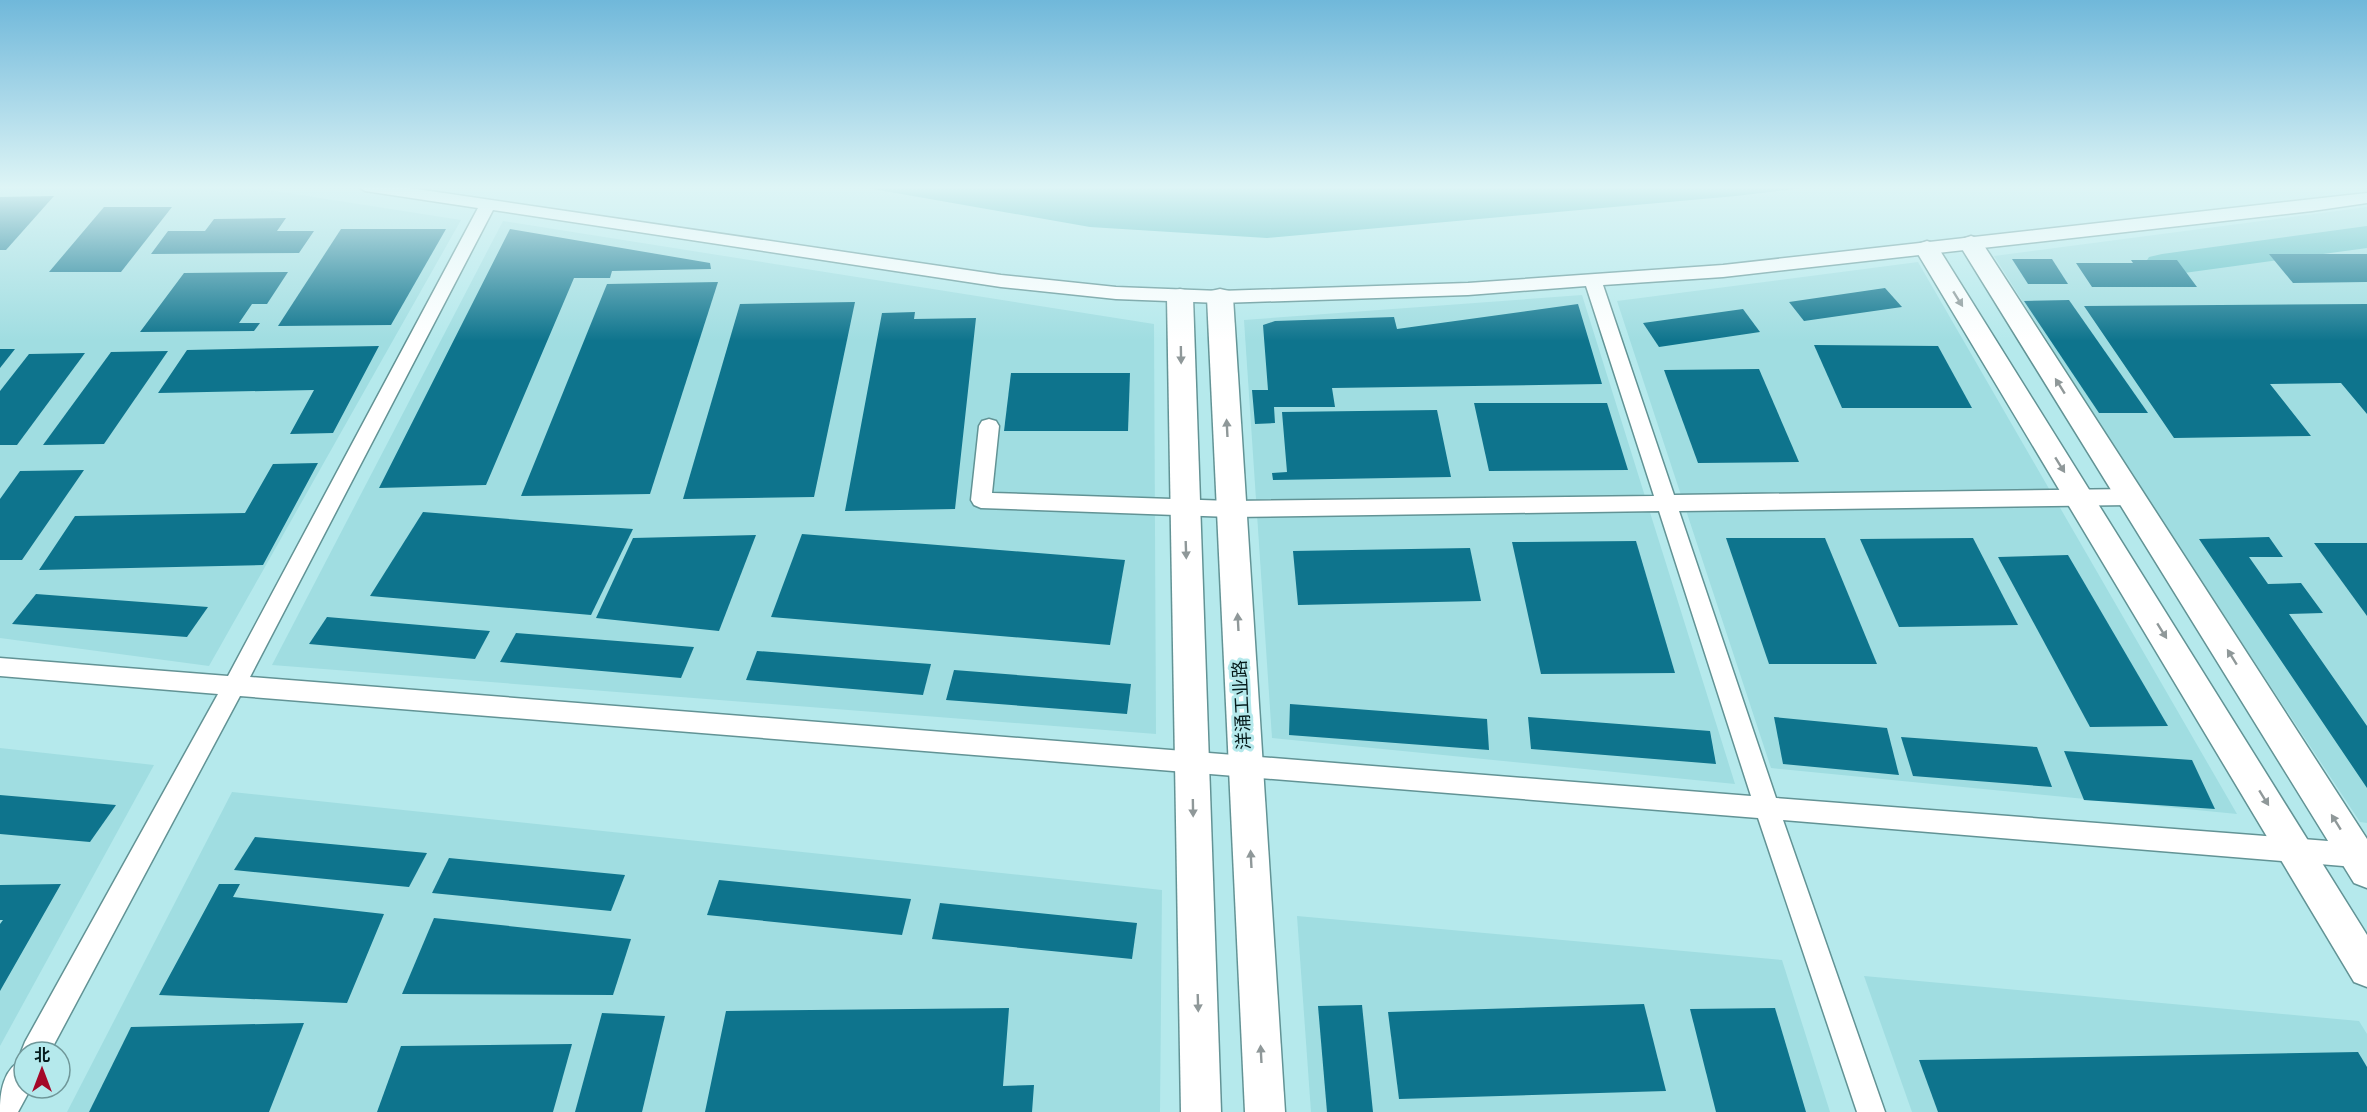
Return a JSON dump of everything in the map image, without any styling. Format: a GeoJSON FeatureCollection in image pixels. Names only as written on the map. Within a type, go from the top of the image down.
{"type":"FeatureCollection","features":[{"type":"Feature","properties":{"kind":"street"},"geometry":{"type":"LineString","coordinates":[[42,1040],[234,686],[471,238]]}},
{"type":"Feature","properties":{"kind":"street"},"geometry":{"type":"LineString","coordinates":[[717,238],[1062,288],[1180,297],[1400,293],[1593,281],[1772,267],[2024,238]]}},
{"type":"Feature","properties":{"kind":"street"},"geometry":{"type":"LineString","coordinates":[[1971,244],[2364,861]]}},
{"type":"Feature","properties":{"kind":"street"},"geometry":{"type":"LineString","coordinates":[[1927,249],[2367,969]]}},
{"type":"Feature","properties":{"kind":"street"},"geometry":{"type":"LineString","coordinates":[[1593,281],[1767,808],[1871,1112]]}},
{"type":"Feature","properties":{"kind":"street"},"geometry":{"type":"LineString","coordinates":[[1180,297],[1201,1112]]}},
{"type":"Feature","properties":{"kind":"street","name":"洋涌工业路"},"geometry":{"type":"LineString","coordinates":[[1220,297],[1265,1112]]}},
{"type":"Feature","properties":{"kind":"street"},"geometry":{"type":"LineString","coordinates":[[989,426],[981,500],[1231,508],[2131,497]]}},
{"type":"Feature","properties":{"kind":"street"},"geometry":{"type":"LineString","coordinates":[[0,667],[2296,851],[2364,861]]}},
{"type":"Feature","properties":{"kind":"street"},"geometry":{"type":"LineString","coordinates":[[3,1112],[12,1095]]}},
{"type":"Feature","properties":{"kind":"shaded area"},"geometry":{"type":"Polygon","coordinates":[[[0,238],[451,238],[209,666],[0,638],[0,238]]]}},
{"type":"Feature","properties":{"kind":"shaded area"},"geometry":{"type":"Polygon","coordinates":[[[494,238],[610,238],[1154,324],[1156,734],[272,665],[494,238]]]}},
{"type":"Feature","properties":{"kind":"shaded area"},"geometry":{"type":"Polygon","coordinates":[[[2132,238],[2367,238],[2367,823],[2360,822],[2148,500],[1994,256],[2132,238]]]}},
{"type":"Feature","properties":{"kind":"shaded area"},"geometry":{"type":"Polygon","coordinates":[[[1918,262],[2237,814],[1771,768],[1617,301],[1918,262]]]}},
{"type":"Feature","properties":{"kind":"shaded area"},"geometry":{"type":"Polygon","coordinates":[[[1582,295],[1735,784],[1272,738],[1244,320],[1582,295]]]}},
{"type":"Feature","properties":{"kind":"shaded area"},"geometry":{"type":"Polygon","coordinates":[[[0,748],[154,765],[0,1046],[0,748]]]}},
{"type":"Feature","properties":{"kind":"shaded area"},"geometry":{"type":"Polygon","coordinates":[[[232,792],[1162,890],[1160,1112],[67,1112],[232,792]]]}},
{"type":"Feature","properties":{"kind":"shaded area"},"geometry":{"type":"Polygon","coordinates":[[[1297,916],[1782,960],[1830,1112],[1311,1112],[1297,916]]]}},
{"type":"Feature","properties":{"kind":"shaded area"},"geometry":{"type":"Polygon","coordinates":[[[1864,976],[2359,1021],[2367,1034],[2367,1112],[1912,1112],[1864,976]]]}},
{"type":"Feature","properties":{"kind":"building"},"geometry":{"type":"Polygon","coordinates":[[[0,238],[17,238],[6,250],[0,250],[0,238]]]}},
{"type":"Feature","properties":{"kind":"building"},"geometry":{"type":"Polygon","coordinates":[[[78,238],[148,238],[121,272],[49,272],[78,238]]]}},
{"type":"Feature","properties":{"kind":"building"},"geometry":{"type":"Polygon","coordinates":[[[163,238],[309,238],[299,253],[151,254],[163,238]]]}},
{"type":"Feature","properties":{"kind":"building"},"geometry":{"type":"Polygon","coordinates":[[[335,238],[441,238],[391,325],[278,326],[335,238]]]}},
{"type":"Feature","properties":{"kind":"building"},"geometry":{"type":"Polygon","coordinates":[[[506,238],[562,238],[710,263],[711,269],[612,271],[610,278],[574,278],[486,485],[379,488],[506,238]]]}},
{"type":"Feature","properties":{"kind":"building"},"geometry":{"type":"Polygon","coordinates":[[[2269,254],[2367,254],[2367,282],[2293,283],[2269,254]]]}},
{"type":"Feature","properties":{"kind":"building"},"geometry":{"type":"Polygon","coordinates":[[[2012,259],[2052,259],[2068,284],[2028,284],[2012,259]]]}},
{"type":"Feature","properties":{"kind":"building"},"geometry":{"type":"Polygon","coordinates":[[[2131,260],[2177,260],[2197,287],[2092,287],[2076,263],[2133,263],[2131,260]]]}},
{"type":"Feature","properties":{"kind":"building"},"geometry":{"type":"Polygon","coordinates":[[[288,272],[267,304],[252,304],[239,323],[260,323],[254,331],[140,332],[184,273],[288,272]]]}},
{"type":"Feature","properties":{"kind":"building"},"geometry":{"type":"Polygon","coordinates":[[[718,282],[650,494],[521,496],[607,284],[718,282]]]}},
{"type":"Feature","properties":{"kind":"building"},"geometry":{"type":"Polygon","coordinates":[[[1885,288],[1902,307],[1804,321],[1789,302],[1885,288]]]}},
{"type":"Feature","properties":{"kind":"building"},"geometry":{"type":"Polygon","coordinates":[[[2069,300],[2148,413],[2099,413],[2024,301],[2069,300]]]}},
{"type":"Feature","properties":{"kind":"building"},"geometry":{"type":"Polygon","coordinates":[[[855,302],[814,497],[683,499],[740,304],[855,302]]]}},
{"type":"Feature","properties":{"kind":"building"},"geometry":{"type":"Polygon","coordinates":[[[1578,304],[1602,384],[1332,388],[1335,407],[1274,407],[1275,423],[1255,424],[1252,390],[1268,390],[1263,325],[1275,321],[1394,317],[1397,329],[1578,304]]]}},
{"type":"Feature","properties":{"kind":"building"},"geometry":{"type":"Polygon","coordinates":[[[2367,304],[2367,414],[2341,383],[2270,384],[2311,436],[2174,438],[2084,306],[2367,304]]]}},
{"type":"Feature","properties":{"kind":"building"},"geometry":{"type":"Polygon","coordinates":[[[1743,309],[1760,332],[1659,347],[1643,323],[1743,309]]]}},
{"type":"Feature","properties":{"kind":"building"},"geometry":{"type":"Polygon","coordinates":[[[915,312],[914,319],[976,318],[955,509],[845,511],[882,313],[915,312]]]}},
{"type":"Feature","properties":{"kind":"building"},"geometry":{"type":"Polygon","coordinates":[[[1814,345],[1938,346],[1972,408],[1842,408],[1814,345]]]}},
{"type":"Feature","properties":{"kind":"building"},"geometry":{"type":"Polygon","coordinates":[[[379,346],[333,433],[290,434],[314,390],[158,393],[187,350],[379,346]]]}},
{"type":"Feature","properties":{"kind":"building"},"geometry":{"type":"Polygon","coordinates":[[[0,349],[15,349],[0,368],[0,349]]]}},
{"type":"Feature","properties":{"kind":"building"},"geometry":{"type":"Polygon","coordinates":[[[168,351],[104,444],[43,445],[111,352],[168,351]]]}},
{"type":"Feature","properties":{"kind":"building"},"geometry":{"type":"Polygon","coordinates":[[[85,353],[17,445],[0,445],[0,391],[29,354],[85,353]]]}},
{"type":"Feature","properties":{"kind":"building"},"geometry":{"type":"Polygon","coordinates":[[[1759,369],[1799,462],[1698,463],[1664,370],[1759,369]]]}},
{"type":"Feature","properties":{"kind":"building"},"geometry":{"type":"Polygon","coordinates":[[[1011,373],[1130,373],[1128,431],[1004,431],[1011,373]]]}},
{"type":"Feature","properties":{"kind":"building"},"geometry":{"type":"Polygon","coordinates":[[[1474,403],[1607,403],[1628,470],[1489,471],[1474,403]]]}},
{"type":"Feature","properties":{"kind":"building"},"geometry":{"type":"Polygon","coordinates":[[[1437,410],[1451,477],[1273,480],[1272,473],[1287,472],[1282,412],[1437,410]]]}},
{"type":"Feature","properties":{"kind":"building"},"geometry":{"type":"Polygon","coordinates":[[[318,463],[263,565],[39,570],[75,516],[245,513],[273,464],[318,463]]]}},
{"type":"Feature","properties":{"kind":"building"},"geometry":{"type":"Polygon","coordinates":[[[84,470],[22,560],[0,560],[0,499],[20,471],[84,470]]]}},
{"type":"Feature","properties":{"kind":"building"},"geometry":{"type":"Polygon","coordinates":[[[423,512],[633,529],[591,615],[370,596],[423,512]]]}},
{"type":"Feature","properties":{"kind":"building"},"geometry":{"type":"Polygon","coordinates":[[[802,534],[1125,560],[1110,645],[771,617],[802,534]]]}},
{"type":"Feature","properties":{"kind":"building"},"geometry":{"type":"Polygon","coordinates":[[[756,535],[719,631],[596,618],[633,538],[756,535]]]}},
{"type":"Feature","properties":{"kind":"building"},"geometry":{"type":"Polygon","coordinates":[[[2269,537],[2283,557],[2249,557],[2268,584],[2301,583],[2323,613],[2289,614],[2367,726],[2367,788],[2199,539],[2269,537]]]}},
{"type":"Feature","properties":{"kind":"building"},"geometry":{"type":"Polygon","coordinates":[[[1726,538],[1825,538],[1877,664],[1769,664],[1726,538]]]}},
{"type":"Feature","properties":{"kind":"building"},"geometry":{"type":"Polygon","coordinates":[[[1973,538],[2018,625],[1899,627],[1860,539],[1973,538]]]}},
{"type":"Feature","properties":{"kind":"building"},"geometry":{"type":"Polygon","coordinates":[[[1636,541],[1675,673],[1541,674],[1512,542],[1636,541]]]}},
{"type":"Feature","properties":{"kind":"building"},"geometry":{"type":"Polygon","coordinates":[[[2314,543],[2367,543],[2367,616],[2314,543]]]}},
{"type":"Feature","properties":{"kind":"building"},"geometry":{"type":"Polygon","coordinates":[[[1470,548],[1481,601],[1298,605],[1293,551],[1470,548]]]}},
{"type":"Feature","properties":{"kind":"building"},"geometry":{"type":"Polygon","coordinates":[[[2068,555],[2168,726],[2090,727],[1998,557],[2068,555]]]}},
{"type":"Feature","properties":{"kind":"building"},"geometry":{"type":"Polygon","coordinates":[[[36,594],[208,607],[187,637],[12,624],[36,594]]]}},
{"type":"Feature","properties":{"kind":"building"},"geometry":{"type":"Polygon","coordinates":[[[327,617],[490,631],[475,659],[309,644],[327,617]]]}},
{"type":"Feature","properties":{"kind":"building"},"geometry":{"type":"Polygon","coordinates":[[[516,633],[694,647],[681,678],[500,662],[516,633]]]}},
{"type":"Feature","properties":{"kind":"building"},"geometry":{"type":"Polygon","coordinates":[[[757,651],[931,664],[923,695],[746,680],[757,651]]]}},
{"type":"Feature","properties":{"kind":"building"},"geometry":{"type":"Polygon","coordinates":[[[954,670],[1131,684],[1127,714],[946,700],[954,670]]]}},
{"type":"Feature","properties":{"kind":"building"},"geometry":{"type":"Polygon","coordinates":[[[1290,704],[1487,719],[1489,750],[1289,735],[1290,704]]]}},
{"type":"Feature","properties":{"kind":"building"},"geometry":{"type":"Polygon","coordinates":[[[1528,717],[1710,731],[1716,764],[1531,749],[1528,717]]]}},
{"type":"Feature","properties":{"kind":"building"},"geometry":{"type":"Polygon","coordinates":[[[1774,717],[1887,728],[1899,775],[1783,764],[1774,717]]]}},
{"type":"Feature","properties":{"kind":"building"},"geometry":{"type":"Polygon","coordinates":[[[1901,737],[2037,747],[2052,787],[1913,776],[1901,737]]]}},
{"type":"Feature","properties":{"kind":"building"},"geometry":{"type":"Polygon","coordinates":[[[2064,751],[2192,760],[2215,809],[2084,800],[2064,751]]]}},
{"type":"Feature","properties":{"kind":"building"},"geometry":{"type":"Polygon","coordinates":[[[0,795],[116,805],[90,842],[0,834],[0,795]]]}},
{"type":"Feature","properties":{"kind":"building"},"geometry":{"type":"Polygon","coordinates":[[[255,837],[427,853],[409,887],[234,870],[255,837]]]}},
{"type":"Feature","properties":{"kind":"building"},"geometry":{"type":"Polygon","coordinates":[[[449,858],[625,875],[611,911],[432,893],[449,858]]]}},
{"type":"Feature","properties":{"kind":"building"},"geometry":{"type":"Polygon","coordinates":[[[719,880],[911,899],[902,935],[707,915],[719,880]]]}},
{"type":"Feature","properties":{"kind":"building"},"geometry":{"type":"Polygon","coordinates":[[[61,884],[0,991],[0,924],[3,920],[0,920],[0,885],[61,884]]]}},
{"type":"Feature","properties":{"kind":"building"},"geometry":{"type":"Polygon","coordinates":[[[219,884],[240,884],[233,897],[384,914],[347,1003],[159,995],[219,884]]]}},
{"type":"Feature","properties":{"kind":"building"},"geometry":{"type":"Polygon","coordinates":[[[940,903],[1137,923],[1132,959],[932,939],[940,903]]]}},
{"type":"Feature","properties":{"kind":"building"},"geometry":{"type":"Polygon","coordinates":[[[434,918],[631,939],[613,995],[402,994],[434,918]]]}},
{"type":"Feature","properties":{"kind":"building"},"geometry":{"type":"Polygon","coordinates":[[[1644,1004],[1666,1091],[1399,1099],[1388,1012],[1644,1004]]]}},
{"type":"Feature","properties":{"kind":"building"},"geometry":{"type":"Polygon","coordinates":[[[1362,1005],[1373,1112],[1327,1112],[1318,1006],[1362,1005]]]}},
{"type":"Feature","properties":{"kind":"building"},"geometry":{"type":"Polygon","coordinates":[[[1009,1008],[1003,1086],[1034,1085],[1032,1112],[705,1112],[726,1011],[1009,1008]]]}},
{"type":"Feature","properties":{"kind":"building"},"geometry":{"type":"Polygon","coordinates":[[[1775,1008],[1806,1112],[1716,1112],[1690,1009],[1775,1008]]]}},
{"type":"Feature","properties":{"kind":"building"},"geometry":{"type":"Polygon","coordinates":[[[602,1013],[665,1016],[642,1112],[575,1112],[602,1013]]]}},
{"type":"Feature","properties":{"kind":"building"},"geometry":{"type":"Polygon","coordinates":[[[304,1023],[269,1112],[89,1112],[131,1027],[304,1023]]]}},
{"type":"Feature","properties":{"kind":"building"},"geometry":{"type":"Polygon","coordinates":[[[572,1044],[553,1112],[377,1112],[401,1046],[572,1044]]]}},
{"type":"Feature","properties":{"kind":"building"},"geometry":{"type":"Polygon","coordinates":[[[2358,1052],[2367,1067],[2367,1112],[1938,1112],[1919,1060],[2358,1052]]]}},
{"type":"Feature","properties":{"kind":"waterway"},"geometry":{"type":"LineString","coordinates":[[2162,265],[2360,238]]}}]}
